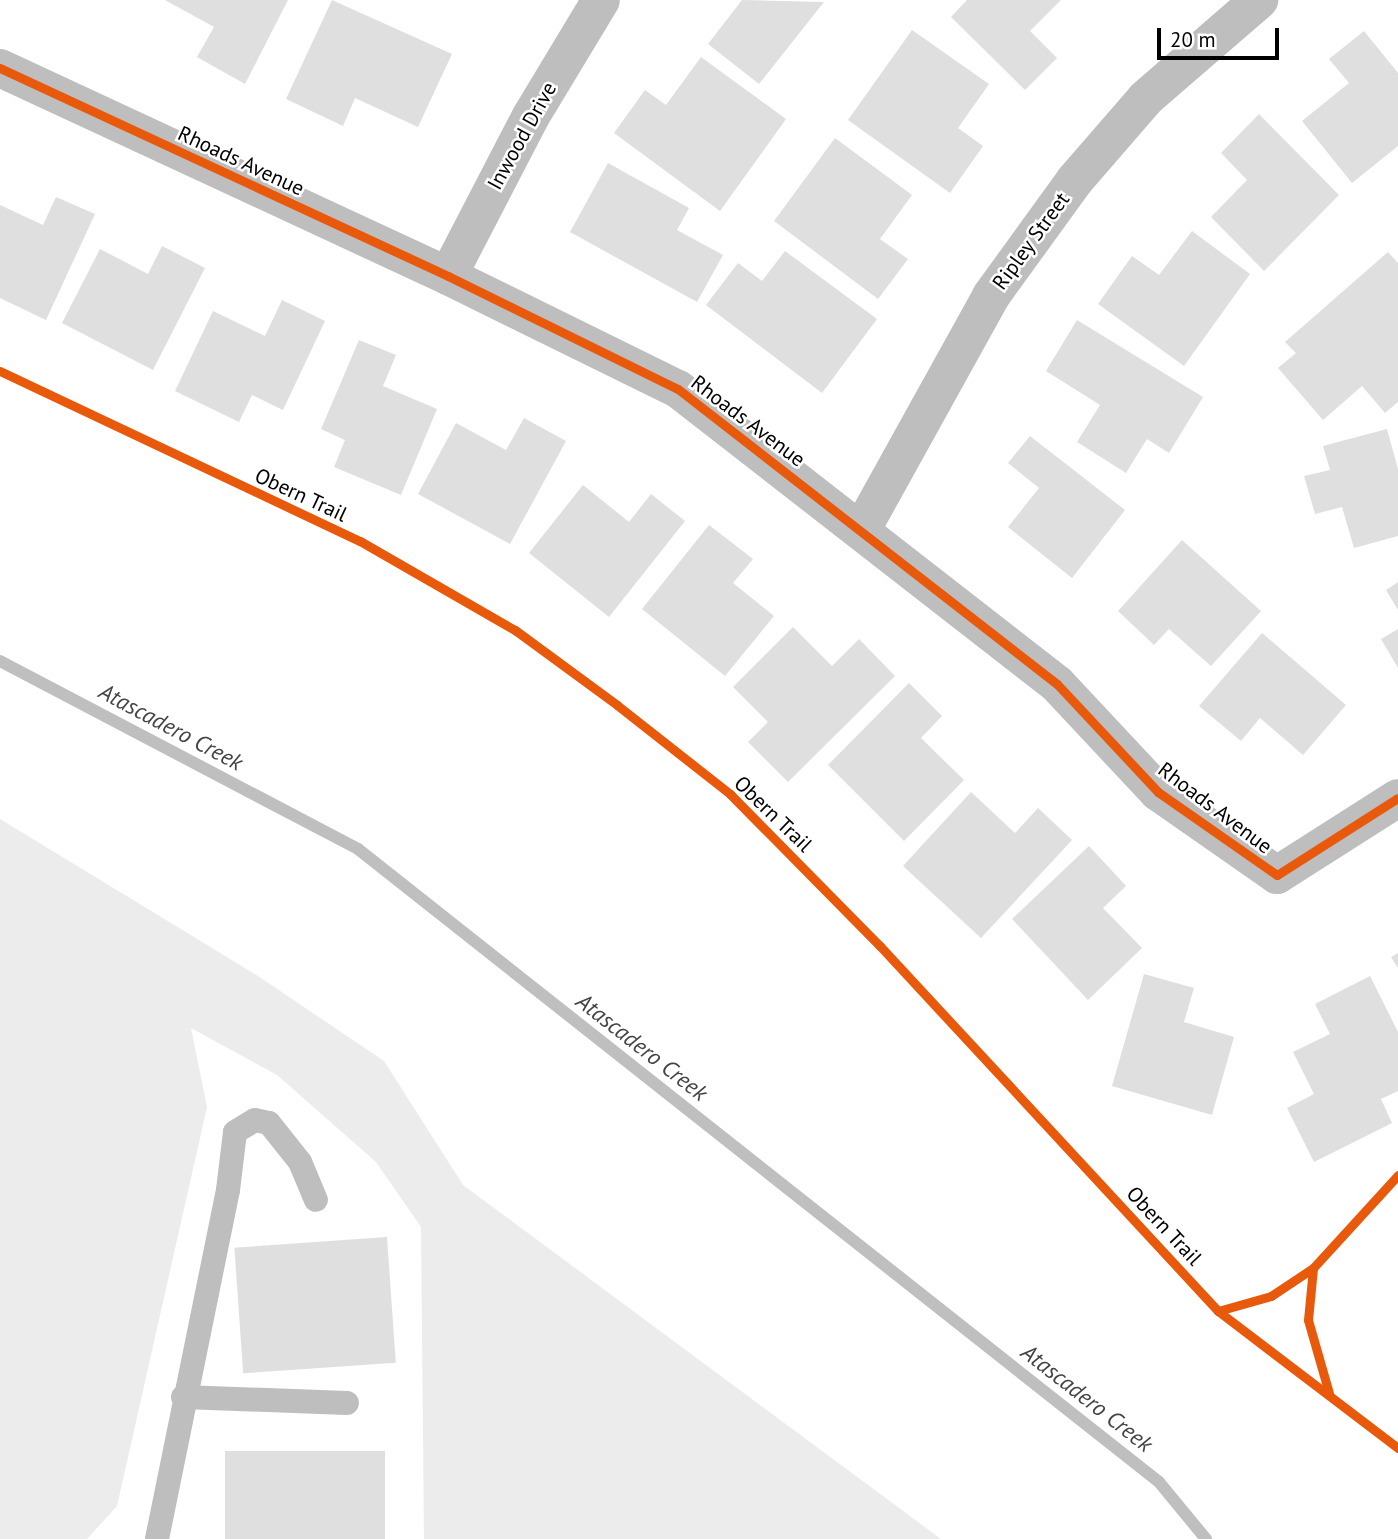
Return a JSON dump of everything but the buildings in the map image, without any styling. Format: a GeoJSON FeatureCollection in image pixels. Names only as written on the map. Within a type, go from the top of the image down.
{"type":"FeatureCollection","features":[{"type":"Feature","properties":{"kind":"street","name":"Inwood Drive"},"geometry":{"type":"LineString","coordinates":[[449,276],[531,116],[601,0]]}},
{"type":"Feature","properties":{"kind":"street","name":"Ripley Street"},"geometry":{"type":"LineString","coordinates":[[862,529],[991,296],[1075,180],[1146,98],[1259,0]]}},
{"type":"Feature","properties":{"kind":"street","name":"Rhoads Avenue"},"geometry":{"type":"LineString","coordinates":[[0,68],[449,276],[678,389],[862,529],[1058,684],[1158,792],[1277,875],[1398,798]]}},
{"type":"Feature","properties":{"kind":"lane"},"geometry":{"type":"LineString","coordinates":[[158,1539],[183,1397],[228,1190],[235,1132],[255,1120],[269,1123],[300,1162],[316,1200]]}},
{"type":"Feature","properties":{"kind":"lane"},"geometry":{"type":"LineString","coordinates":[[183,1397],[346,1403]]}},
{"type":"Feature","properties":{"kind":"shaded area"},"geometry":{"type":"Polygon","coordinates":[[[0,819],[258,976],[384,1061],[463,1185],[941,1539],[424,1539],[421,1227],[376,1162],[277,1075],[191,1028],[207,1107],[117,1506],[87,1539],[0,1539],[0,819]]]}},
{"type":"Feature","properties":{"kind":"waterway","name":"Atascadero Creek"},"geometry":{"type":"LineString","coordinates":[[0,661],[358,849],[1159,1482],[1206,1539]]}},
{"type":"Feature","properties":{"kind":"cycle path"},"geometry":{"type":"LineString","coordinates":[[0,68],[448,276],[678,389],[1057,684],[1158,792],[1277,875],[1398,798]]}},
{"type":"Feature","properties":{"kind":"cycle path","name":"Obern Trail"},"geometry":{"type":"LineString","coordinates":[[0,371],[360,541],[515,630],[617,705],[730,794],[880,946],[1218,1311],[1398,1448]]}},
{"type":"Feature","properties":{"kind":"cycle path"},"geometry":{"type":"LineString","coordinates":[[1218,1311],[1271,1296],[1313,1268],[1398,1175]]}},
{"type":"Feature","properties":{"kind":"cycle path"},"geometry":{"type":"LineString","coordinates":[[1313,1268],[1308,1320],[1329,1393]]}}]}
